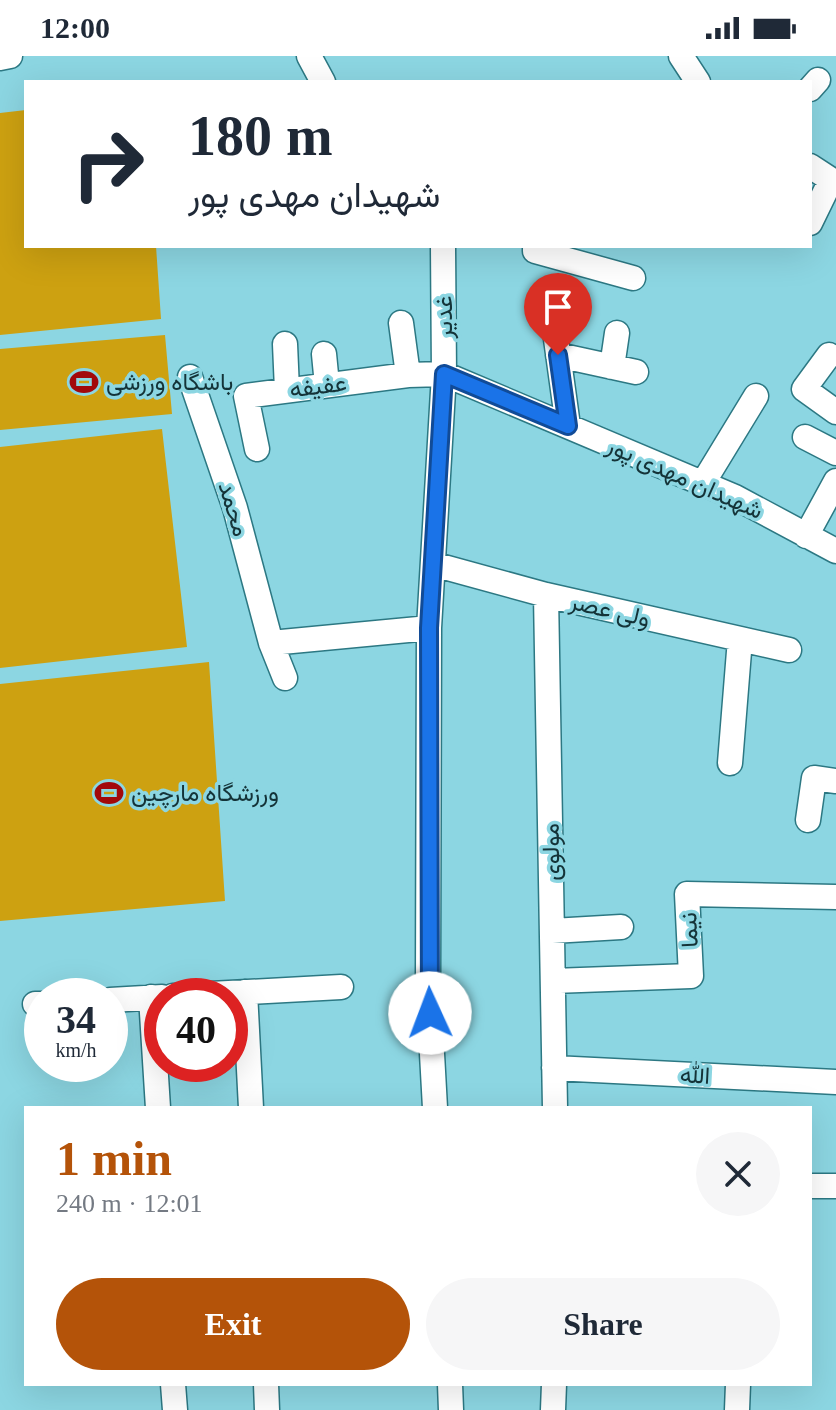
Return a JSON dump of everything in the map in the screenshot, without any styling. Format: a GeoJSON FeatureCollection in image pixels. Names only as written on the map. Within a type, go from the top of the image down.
{"type":"FeatureCollection","features":[{"type":"Feature","properties":{"kind":"street"},"geometry":{"type":"LineString","coordinates":[[0,58],[10,56]]}},
{"type":"Feature","properties":{"kind":"street"},"geometry":{"type":"LineString","coordinates":[[309,56],[322,80]]}},
{"type":"Feature","properties":{"kind":"street"},"geometry":{"type":"LineString","coordinates":[[681,56],[697,80]]}},
{"type":"Feature","properties":{"kind":"street"},"geometry":{"type":"LineString","coordinates":[[812,167],[834,181],[812,220]]}},
{"type":"Feature","properties":{"kind":"street","name":"غدیر"},"geometry":{"type":"LineString","coordinates":[[435,1106],[428,981],[429,628],[444,374],[443,248]]}},
{"type":"Feature","properties":{"kind":"street"},"geometry":{"type":"LineString","coordinates":[[535,248],[535,251],[633,278]]}},
{"type":"Feature","properties":{"kind":"street"},"geometry":{"type":"LineString","coordinates":[[552,310],[568,426]]}},
{"type":"Feature","properties":{"kind":"street"},"geometry":{"type":"LineString","coordinates":[[401,323],[408,375]]}},
{"type":"Feature","properties":{"kind":"street"},"geometry":{"type":"LineString","coordinates":[[612,367],[617,333]]}},
{"type":"Feature","properties":{"kind":"street"},"geometry":{"type":"LineString","coordinates":[[285,344],[287,390]]}},
{"type":"Feature","properties":{"kind":"street"},"geometry":{"type":"LineString","coordinates":[[324,354],[327,385]]}},
{"type":"Feature","properties":{"kind":"street"},"geometry":{"type":"LineString","coordinates":[[558,355],[636,372]]}},
{"type":"Feature","properties":{"kind":"street"},"geometry":{"type":"LineString","coordinates":[[829,355],[804,389],[836,412]]}},
{"type":"Feature","properties":{"kind":"street","name":"عفیفه"},"geometry":{"type":"LineString","coordinates":[[257,449],[246,396],[408,375],[444,374]]}},
{"type":"Feature","properties":{"kind":"street","name":"شهیدان مهدی پور"},"geometry":{"type":"LineString","coordinates":[[444,374],[735,497],[836,551]]}},
{"type":"Feature","properties":{"kind":"street","name":"محمد"},"geometry":{"type":"LineString","coordinates":[[190,377],[235,508],[271,643],[285,678]]}},
{"type":"Feature","properties":{"kind":"street"},"geometry":{"type":"LineString","coordinates":[[703,483],[756,396]]}},
{"type":"Feature","properties":{"kind":"street"},"geometry":{"type":"LineString","coordinates":[[805,437],[836,453]]}},
{"type":"Feature","properties":{"kind":"street"},"geometry":{"type":"LineString","coordinates":[[806,536],[836,481]]}},
{"type":"Feature","properties":{"kind":"street","name":"ولی عصر"},"geometry":{"type":"LineString","coordinates":[[433,564],[546,595],[789,650]]}},
{"type":"Feature","properties":{"kind":"street","name":"مولوی"},"geometry":{"type":"LineString","coordinates":[[546,595],[555,1106]]}},
{"type":"Feature","properties":{"kind":"street"},"geometry":{"type":"LineString","coordinates":[[271,643],[429,628]]}},
{"type":"Feature","properties":{"kind":"street"},"geometry":{"type":"LineString","coordinates":[[730,763],[740,639]]}},
{"type":"Feature","properties":{"kind":"street"},"geometry":{"type":"LineString","coordinates":[[808,820],[814,778],[836,781]]}},
{"type":"Feature","properties":{"kind":"street","name":"نیما"},"geometry":{"type":"LineString","coordinates":[[553,981],[691,976],[687,894],[836,897]]}},
{"type":"Feature","properties":{"kind":"street"},"geometry":{"type":"LineString","coordinates":[[552,931],[621,927]]}},
{"type":"Feature","properties":{"kind":"street"},"geometry":{"type":"LineString","coordinates":[[248,992],[341,987]]}},
{"type":"Feature","properties":{"kind":"street"},"geometry":{"type":"LineString","coordinates":[[248,1050],[251,1106]]}},
{"type":"Feature","properties":{"kind":"street","name":"الله"},"geometry":{"type":"LineString","coordinates":[[554,1068],[836,1082]]}},
{"type":"Feature","properties":{"kind":"street"},"geometry":{"type":"LineString","coordinates":[[158,1106],[159,1082]]}},
{"type":"Feature","properties":{"kind":"street"},"geometry":{"type":"LineString","coordinates":[[812,1186],[836,1186]]}},
{"type":"Feature","properties":{"kind":"street"},"geometry":{"type":"LineString","coordinates":[[173,1386],[175,1410]]}},
{"type":"Feature","properties":{"kind":"street"},"geometry":{"type":"LineString","coordinates":[[266,1386],[267,1410]]}},
{"type":"Feature","properties":{"kind":"street"},"geometry":{"type":"LineString","coordinates":[[450,1386],[451,1410]]}},
{"type":"Feature","properties":{"kind":"street"},"geometry":{"type":"LineString","coordinates":[[553,1410],[554,1386]]}},
{"type":"Feature","properties":{"kind":"street"},"geometry":{"type":"LineString","coordinates":[[737,1410],[738,1386]]}},
{"type":"Feature","properties":{"kind":"shaded area"},"geometry":{"type":"Polygon","coordinates":[[[24,110],[24,248],[156,248],[161,319],[0,335],[0,113],[24,110]]]}},
{"type":"Feature","properties":{"kind":"shaded area","name":"باشگاه ورزشی"},"geometry":{"type":"Polygon","coordinates":[[[165,335],[172,414],[0,430],[0,349],[165,335]]]}},
{"type":"Feature","properties":{"kind":"shaded area"},"geometry":{"type":"Polygon","coordinates":[[[162,429],[187,647],[0,668],[0,447],[162,429]]]}},
{"type":"Feature","properties":{"kind":"shaded area","name":"ورزشگاه مارچین"},"geometry":{"type":"Polygon","coordinates":[[[209,662],[225,901],[0,921],[0,684],[209,662]]]}},
{"type":"Feature","properties":{"kind":"place","name":"باشگاه ورزشی"},"geometry":{"type":"Point","coordinates":[84,382]}},
{"type":"Feature","properties":{"kind":"place","name":"ورزشگاه مارچین"},"geometry":{"type":"Point","coordinates":[109,793]}},
{"type":"Feature","properties":{"kind":"route"},"geometry":{"type":"LineString","coordinates":[[430,1013],[429,628],[444,374],[568,426],[558,355]]}}]}
